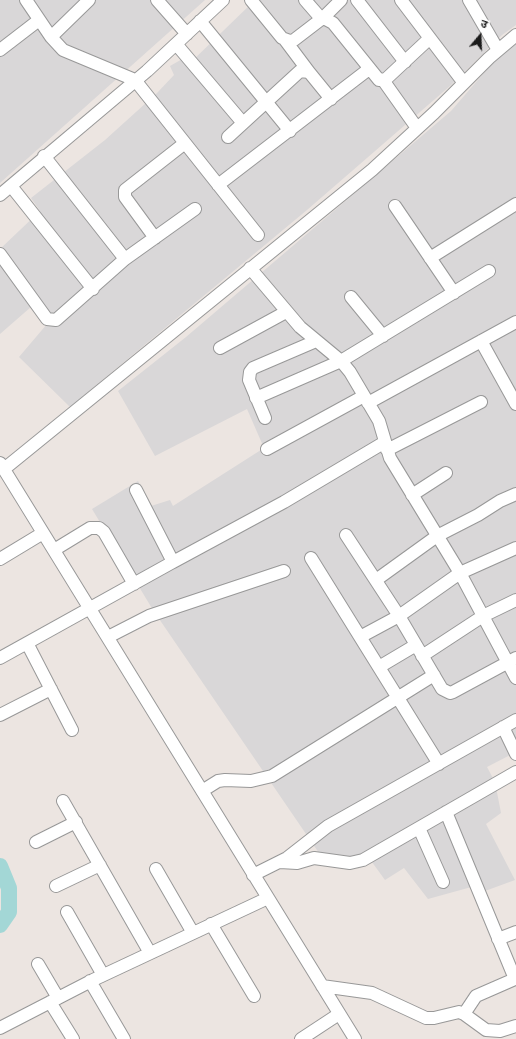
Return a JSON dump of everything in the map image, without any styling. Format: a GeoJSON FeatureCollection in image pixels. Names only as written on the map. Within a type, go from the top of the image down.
{"type":"FeatureCollection","features":[{"type":"Feature","properties":{"kind":"street"},"geometry":{"type":"LineString","coordinates":[[26,0],[50,37],[63,50],[135,80],[258,235]]}},
{"type":"Feature","properties":{"kind":"street"},"geometry":{"type":"LineString","coordinates":[[50,37],[88,0]]}},
{"type":"Feature","properties":{"kind":"street"},"geometry":{"type":"LineString","coordinates":[[157,0],[187,34]]}},
{"type":"Feature","properties":{"kind":"street"},"geometry":{"type":"LineString","coordinates":[[0,195],[135,80],[223,0]]}},
{"type":"Feature","properties":{"kind":"street"},"geometry":{"type":"LineString","coordinates":[[251,0],[285,40],[331,99]]}},
{"type":"Feature","properties":{"kind":"street"},"geometry":{"type":"LineString","coordinates":[[305,0],[313,10],[333,23],[369,69],[379,80],[383,80],[417,128]]}},
{"type":"Feature","properties":{"kind":"street"},"geometry":{"type":"LineString","coordinates":[[285,40],[294,40],[324,17],[341,0]]}},
{"type":"Feature","properties":{"kind":"street"},"geometry":{"type":"LineString","coordinates":[[357,0],[405,62]]}},
{"type":"Feature","properties":{"kind":"street"},"geometry":{"type":"LineString","coordinates":[[401,0],[464,83]]}},
{"type":"Feature","properties":{"kind":"street"},"geometry":{"type":"LineString","coordinates":[[469,0],[498,50]]}},
{"type":"Feature","properties":{"kind":"street"},"geometry":{"type":"LineString","coordinates":[[2,44],[39,20]]}},
{"type":"Feature","properties":{"kind":"street"},"geometry":{"type":"LineString","coordinates":[[200,21],[290,131]]}},
{"type":"Feature","properties":{"kind":"street"},"geometry":{"type":"LineString","coordinates":[[355,1039],[2,466],[372,170],[498,50],[516,35]]}},
{"type":"Feature","properties":{"kind":"street"},"geometry":{"type":"LineString","coordinates":[[383,80],[405,62],[430,38]]}},
{"type":"Feature","properties":{"kind":"street"},"geometry":{"type":"LineString","coordinates":[[176,44],[243,123]]}},
{"type":"Feature","properties":{"kind":"street"},"geometry":{"type":"LineString","coordinates":[[218,185],[369,69]]}},
{"type":"Feature","properties":{"kind":"street"},"geometry":{"type":"LineString","coordinates":[[228,136],[300,71],[310,72]]}},
{"type":"Feature","properties":{"kind":"street"},"geometry":{"type":"LineString","coordinates":[[155,238],[125,197],[125,190],[185,143]]}},
{"type":"Feature","properties":{"kind":"street"},"geometry":{"type":"LineString","coordinates":[[44,156],[126,259]]}},
{"type":"Feature","properties":{"kind":"street"},"geometry":{"type":"LineString","coordinates":[[11,186],[93,289]]}},
{"type":"Feature","properties":{"kind":"street"},"geometry":{"type":"LineString","coordinates":[[430,258],[516,204]]}},
{"type":"Feature","properties":{"kind":"street"},"geometry":{"type":"LineString","coordinates":[[395,206],[454,293]]}},
{"type":"Feature","properties":{"kind":"street"},"geometry":{"type":"LineString","coordinates":[[0,254],[46,319],[51,321],[61,318],[126,259],[195,209]]}},
{"type":"Feature","properties":{"kind":"street"},"geometry":{"type":"LineString","coordinates":[[250,268],[300,327],[341,361],[381,426],[386,446],[412,495],[460,573],[483,616],[512,660],[516,678]]}},
{"type":"Feature","properties":{"kind":"street"},"geometry":{"type":"LineString","coordinates":[[256,398],[341,361],[489,271]]}},
{"type":"Feature","properties":{"kind":"street"},"geometry":{"type":"LineString","coordinates":[[351,297],[384,336]]}},
{"type":"Feature","properties":{"kind":"street"},"geometry":{"type":"LineString","coordinates":[[220,348],[286,312]]}},
{"type":"Feature","properties":{"kind":"street"},"geometry":{"type":"LineString","coordinates":[[266,449],[366,400],[516,322]]}},
{"type":"Feature","properties":{"kind":"street"},"geometry":{"type":"LineString","coordinates":[[265,418],[249,380],[250,372],[253,368],[316,341]]}},
{"type":"Feature","properties":{"kind":"street"},"geometry":{"type":"LineString","coordinates":[[481,341],[516,404]]}},
{"type":"Feature","properties":{"kind":"street"},"geometry":{"type":"LineString","coordinates":[[0,658],[386,446],[480,402]]}},
{"type":"Feature","properties":{"kind":"street"},"geometry":{"type":"LineString","coordinates":[[412,495],[446,473]]}},
{"type":"Feature","properties":{"kind":"street"},"geometry":{"type":"LineString","coordinates":[[136,490],[173,562]]}},
{"type":"Feature","properties":{"kind":"street"},"geometry":{"type":"LineString","coordinates":[[376,580],[437,536],[478,515],[500,500],[516,494]]}},
{"type":"Feature","properties":{"kind":"street"},"geometry":{"type":"LineString","coordinates":[[54,550],[90,528],[99,528],[104,532],[134,584]]}},
{"type":"Feature","properties":{"kind":"street"},"geometry":{"type":"LineString","coordinates":[[0,559],[43,533]]}},
{"type":"Feature","properties":{"kind":"street"},"geometry":{"type":"LineString","coordinates":[[346,535],[399,616],[442,689],[450,693],[512,660]]}},
{"type":"Feature","properties":{"kind":"street"},"geometry":{"type":"LineString","coordinates":[[360,637],[399,616],[460,573],[516,548]]}},
{"type":"Feature","properties":{"kind":"street"},"geometry":{"type":"LineString","coordinates":[[311,558],[439,764]]}},
{"type":"Feature","properties":{"kind":"street"},"geometry":{"type":"LineString","coordinates":[[108,637],[148,616],[284,571]]}},
{"type":"Feature","properties":{"kind":"street"},"geometry":{"type":"LineString","coordinates":[[422,656],[483,616],[516,600]]}},
{"type":"Feature","properties":{"kind":"street"},"geometry":{"type":"LineString","coordinates":[[27,643],[72,730]]}},
{"type":"Feature","properties":{"kind":"street"},"geometry":{"type":"LineString","coordinates":[[378,667],[416,645]]}},
{"type":"Feature","properties":{"kind":"street"},"geometry":{"type":"LineString","coordinates":[[202,791],[218,781],[251,781],[272,776],[396,697],[434,675]]}},
{"type":"Feature","properties":{"kind":"street"},"geometry":{"type":"LineString","coordinates":[[0,716],[51,689]]}},
{"type":"Feature","properties":{"kind":"street"},"geometry":{"type":"LineString","coordinates":[[253,875],[280,862],[328,826],[516,720]]}},
{"type":"Feature","properties":{"kind":"street"},"geometry":{"type":"LineString","coordinates":[[503,727],[516,754]]}},
{"type":"Feature","properties":{"kind":"street"},"geometry":{"type":"LineString","coordinates":[[280,862],[298,863],[314,858],[356,862],[419,828],[516,772]]}},
{"type":"Feature","properties":{"kind":"street"},"geometry":{"type":"LineString","coordinates":[[63,801],[150,953]]}},
{"type":"Feature","properties":{"kind":"street"},"geometry":{"type":"LineString","coordinates":[[446,812],[515,978],[476,996],[464,1014]]}},
{"type":"Feature","properties":{"kind":"street"},"geometry":{"type":"LineString","coordinates":[[36,842],[76,822]]}},
{"type":"Feature","properties":{"kind":"street"},"geometry":{"type":"LineString","coordinates":[[419,828],[443,882]]}},
{"type":"Feature","properties":{"kind":"street"},"geometry":{"type":"LineString","coordinates":[[56,886],[100,865]]}},
{"type":"Feature","properties":{"kind":"street"},"geometry":{"type":"LineString","coordinates":[[156,869],[193,933]]}},
{"type":"Feature","properties":{"kind":"street"},"geometry":{"type":"LineString","coordinates":[[0,1028],[90,981],[268,898]]}},
{"type":"Feature","properties":{"kind":"street"},"geometry":{"type":"LineString","coordinates":[[67,912],[104,975]]}},
{"type":"Feature","properties":{"kind":"street"},"geometry":{"type":"LineString","coordinates":[[211,924],[254,996]]}},
{"type":"Feature","properties":{"kind":"street"},"geometry":{"type":"LineString","coordinates":[[498,939],[516,932]]}},
{"type":"Feature","properties":{"kind":"street"},"geometry":{"type":"LineString","coordinates":[[38,964],[73,1039]]}},
{"type":"Feature","properties":{"kind":"street"},"geometry":{"type":"LineString","coordinates":[[90,981],[124,1039]]}},
{"type":"Feature","properties":{"kind":"street"},"geometry":{"type":"LineString","coordinates":[[322,986],[372,993],[426,1018],[434,1018],[458,1012],[464,1014],[486,1030],[500,1031],[516,1026]]}},
{"type":"Feature","properties":{"kind":"street"},"geometry":{"type":"LineString","coordinates":[[301,1039],[339,1014]]}},
{"type":"Feature","properties":{"kind":"shaded area"},"geometry":{"type":"Polygon","coordinates":[[[0,0],[205,0],[0,183],[0,0]]]}},
{"type":"Feature","properties":{"kind":"shaded area"},"geometry":{"type":"Polygon","coordinates":[[[255,0],[516,0],[516,25],[502,35],[450,86],[307,210],[70,407],[19,357],[53,317],[39,300],[0,334],[0,249],[40,211],[31,198],[105,140],[157,93],[174,75],[170,66],[184,58],[189,64],[255,0]]]}},
{"type":"Feature","properties":{"kind":"shaded area"},"geometry":{"type":"Polygon","coordinates":[[[516,43],[516,752],[487,767],[495,782],[501,813],[486,824],[515,880],[485,891],[475,886],[428,899],[404,868],[385,880],[369,858],[361,861],[319,853],[153,610],[92,509],[138,481],[151,506],[170,500],[173,506],[264,448],[247,409],[155,456],[118,391],[186,337],[451,111],[490,66],[516,43]]]}},
{"type":"Feature","properties":{"kind":"waterway"},"geometry":{"type":"LineString","coordinates":[[0,866],[9,888],[9,912],[0,925]]}}]}
